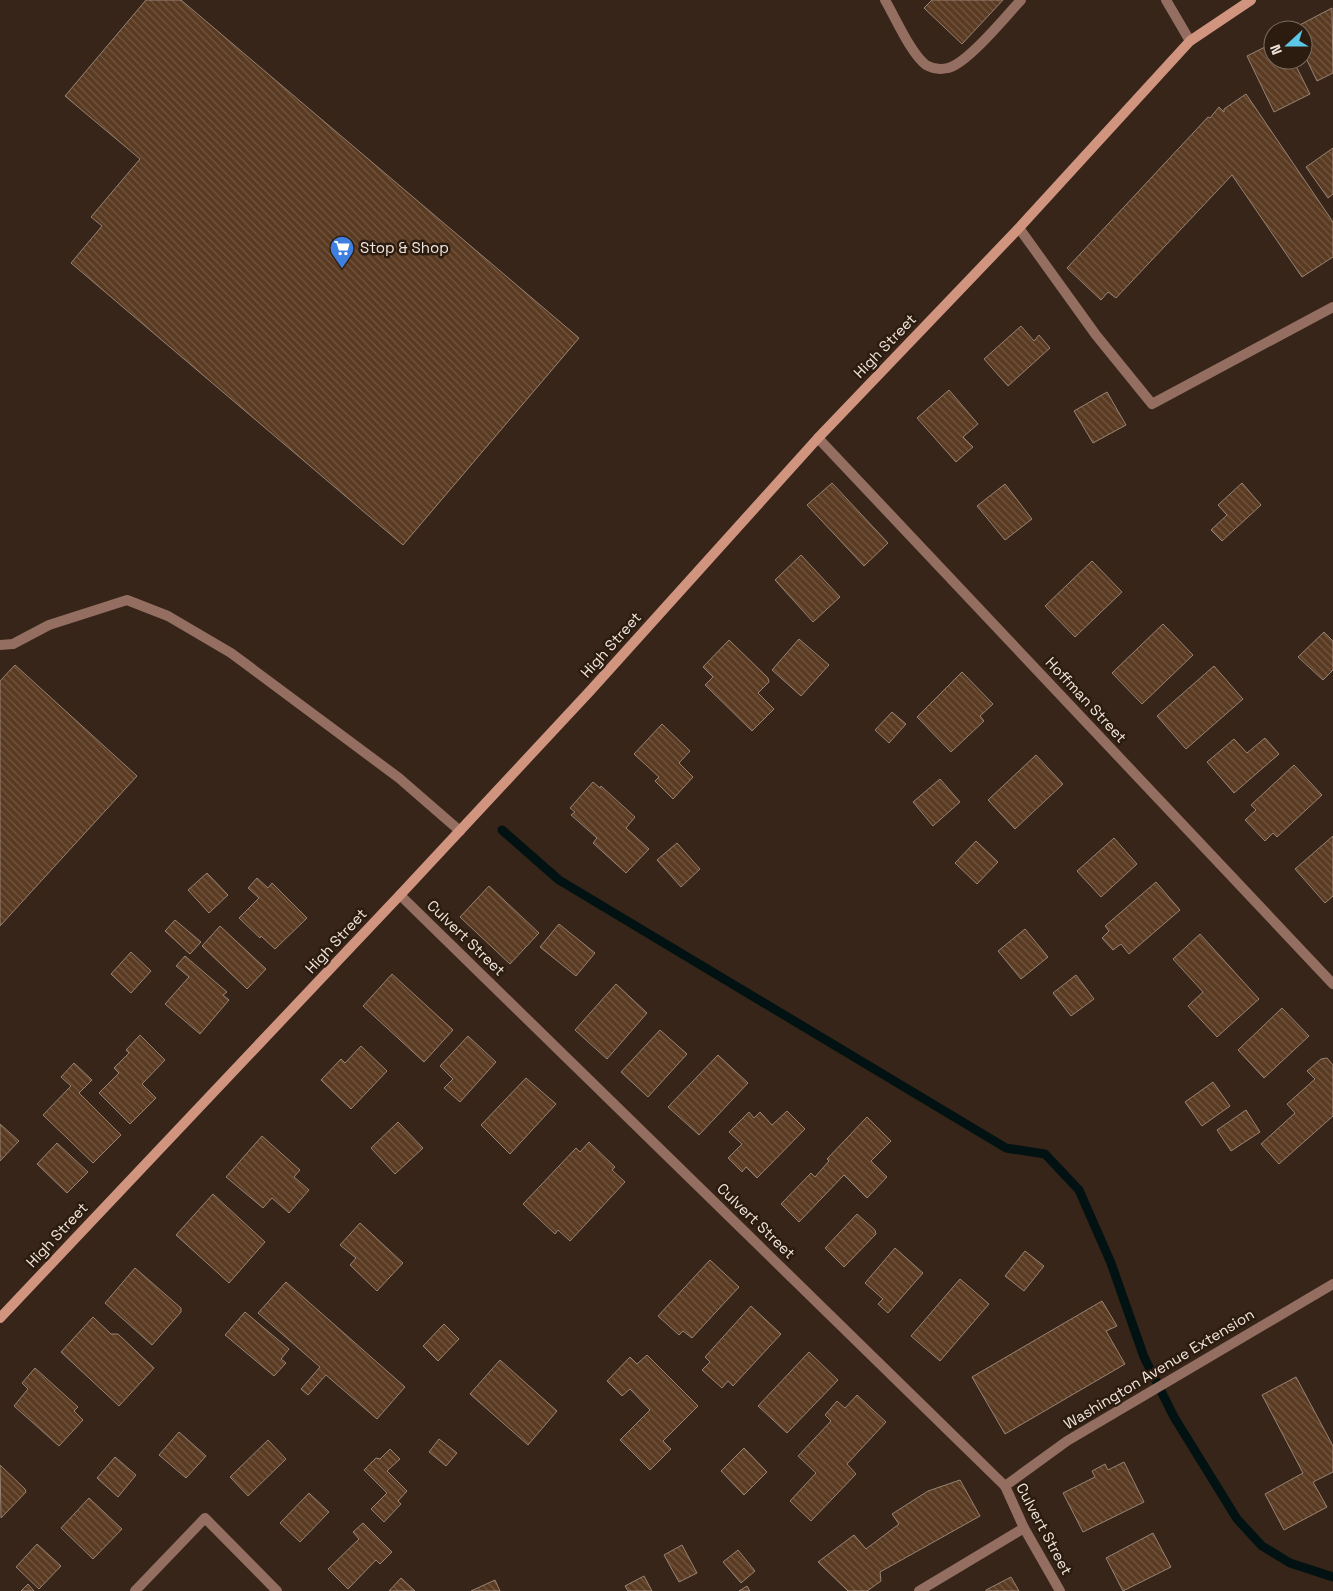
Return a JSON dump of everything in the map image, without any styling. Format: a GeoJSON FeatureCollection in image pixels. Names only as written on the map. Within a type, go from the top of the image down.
{"type":"FeatureCollection","features":[{"type":"Feature","properties":{"kind":"street"},"geometry":{"type":"LineString","coordinates":[[885,0],[913,49],[925,64],[936,69],[950,68],[964,60],[1021,0]]}},
{"type":"Feature","properties":{"kind":"street"},"geometry":{"type":"LineString","coordinates":[[1166,0],[1190,41]]}},
{"type":"Feature","properties":{"kind":"street","name":"High Street"},"geometry":{"type":"LineString","coordinates":[[0,1318],[460,831],[590,691],[818,438],[1019,228],[1190,41],[1251,0]]}},
{"type":"Feature","properties":{"kind":"street"},"geometry":{"type":"LineString","coordinates":[[1019,228],[1096,335],[1152,404],[1333,307]]}},
{"type":"Feature","properties":{"kind":"street","name":"Hoffman Street"},"geometry":{"type":"LineString","coordinates":[[818,438],[1333,984]]}},
{"type":"Feature","properties":{"kind":"street"},"geometry":{"type":"LineString","coordinates":[[0,645],[13,644],[49,625],[127,600],[168,616],[231,653],[399,778],[460,831]]}},
{"type":"Feature","properties":{"kind":"street","name":"Culvert Street"},"geometry":{"type":"LineString","coordinates":[[400,895],[1005,1486],[1024,1528],[1060,1591]]}},
{"type":"Feature","properties":{"kind":"street","name":"Washington Avenue Extension"},"geometry":{"type":"LineString","coordinates":[[1005,1486],[1067,1441],[1333,1284]]}},
{"type":"Feature","properties":{"kind":"street"},"geometry":{"type":"LineString","coordinates":[[135,1591],[205,1518],[277,1591]]}},
{"type":"Feature","properties":{"kind":"street"},"geometry":{"type":"LineString","coordinates":[[919,1591],[1024,1528]]}},
{"type":"Feature","properties":{"kind":"building"},"geometry":{"type":"Polygon","coordinates":[[[146,0],[181,0],[579,338],[403,545],[71,263],[102,226],[91,217],[140,159],[65,96],[146,0]]]}},
{"type":"Feature","properties":{"kind":"building"},"geometry":{"type":"Polygon","coordinates":[[[932,0],[1003,0],[962,44],[924,8],[932,0]]]}},
{"type":"Feature","properties":{"kind":"building"},"geometry":{"type":"Polygon","coordinates":[[[1332,8],[1333,73],[1317,81],[1312,70],[1313,20],[1309,20],[1332,8]]]}},
{"type":"Feature","properties":{"kind":"building"},"geometry":{"type":"Polygon","coordinates":[[[1263,48],[1263,70],[1298,70],[1310,94],[1274,112],[1247,56],[1263,48]]]}},
{"type":"Feature","properties":{"kind":"building"},"geometry":{"type":"Polygon","coordinates":[[[1246,94],[1333,222],[1333,257],[1302,277],[1232,175],[1116,298],[1108,292],[1101,300],[1067,268],[1208,117],[1210,118],[1219,107],[1224,112],[1224,109],[1246,94]]]}},
{"type":"Feature","properties":{"kind":"building"},"geometry":{"type":"Polygon","coordinates":[[[1333,148],[1333,194],[1328,198],[1306,167],[1333,148]]]}},
{"type":"Feature","properties":{"kind":"building"},"geometry":{"type":"Polygon","coordinates":[[[1021,326],[1034,341],[1039,335],[1050,348],[1008,386],[984,359],[1021,326]]]}},
{"type":"Feature","properties":{"kind":"building"},"geometry":{"type":"Polygon","coordinates":[[[949,390],[978,424],[963,437],[973,447],[956,462],[917,418],[949,390]]]}},
{"type":"Feature","properties":{"kind":"building"},"geometry":{"type":"Polygon","coordinates":[[[1107,392],[1126,425],[1093,443],[1074,411],[1107,392]]]}},
{"type":"Feature","properties":{"kind":"building"},"geometry":{"type":"Polygon","coordinates":[[[832,483],[888,543],[864,566],[807,505],[832,483]]]}},
{"type":"Feature","properties":{"kind":"building"},"geometry":{"type":"Polygon","coordinates":[[[1242,483],[1261,505],[1222,541],[1211,530],[1227,515],[1218,505],[1242,483]]]}},
{"type":"Feature","properties":{"kind":"building"},"geometry":{"type":"Polygon","coordinates":[[[1005,484],[1032,519],[1005,540],[977,506],[1005,484]]]}},
{"type":"Feature","properties":{"kind":"building"},"geometry":{"type":"Polygon","coordinates":[[[801,555],[840,597],[813,622],[775,580],[801,555]]]}},
{"type":"Feature","properties":{"kind":"building"},"geometry":{"type":"Polygon","coordinates":[[[1092,561],[1122,592],[1075,637],[1045,606],[1092,561]]]}},
{"type":"Feature","properties":{"kind":"building"},"geometry":{"type":"Polygon","coordinates":[[[1163,624],[1193,655],[1142,704],[1112,673],[1163,624]]]}},
{"type":"Feature","properties":{"kind":"building"},"geometry":{"type":"Polygon","coordinates":[[[1324,632],[1333,641],[1333,670],[1323,680],[1298,657],[1324,632]]]}},
{"type":"Feature","properties":{"kind":"building"},"geometry":{"type":"Polygon","coordinates":[[[799,639],[829,665],[801,696],[772,670],[799,639]]]}},
{"type":"Feature","properties":{"kind":"building"},"geometry":{"type":"Polygon","coordinates":[[[729,640],[768,678],[769,682],[758,693],[774,709],[752,731],[705,685],[713,677],[703,667],[729,640]]]}},
{"type":"Feature","properties":{"kind":"building"},"geometry":{"type":"Polygon","coordinates":[[[15,665],[137,776],[0,926],[0,681],[15,665]]]}},
{"type":"Feature","properties":{"kind":"building"},"geometry":{"type":"Polygon","coordinates":[[[1214,666],[1243,699],[1186,749],[1157,716],[1214,666]]]}},
{"type":"Feature","properties":{"kind":"building"},"geometry":{"type":"Polygon","coordinates":[[[962,672],[993,704],[980,716],[984,721],[951,752],[917,717],[962,672]]]}},
{"type":"Feature","properties":{"kind":"building"},"geometry":{"type":"Polygon","coordinates":[[[892,712],[906,724],[889,743],[875,730],[892,712]]]}},
{"type":"Feature","properties":{"kind":"building"},"geometry":{"type":"Polygon","coordinates":[[[662,724],[690,751],[679,763],[693,777],[673,799],[655,781],[659,777],[634,754],[662,724]]]}},
{"type":"Feature","properties":{"kind":"building"},"geometry":{"type":"Polygon","coordinates":[[[1265,738],[1279,754],[1234,793],[1207,762],[1234,739],[1247,753],[1265,738]]]}},
{"type":"Feature","properties":{"kind":"building"},"geometry":{"type":"Polygon","coordinates":[[[1036,755],[1063,784],[1015,829],[988,800],[1036,755]]]}},
{"type":"Feature","properties":{"kind":"building"},"geometry":{"type":"Polygon","coordinates":[[[1294,765],[1322,795],[1277,837],[1273,833],[1265,841],[1245,820],[1256,810],[1251,805],[1294,765]]]}},
{"type":"Feature","properties":{"kind":"building"},"geometry":{"type":"Polygon","coordinates":[[[940,779],[960,802],[933,826],[913,802],[940,779]]]}},
{"type":"Feature","properties":{"kind":"building"},"geometry":{"type":"Polygon","coordinates":[[[593,782],[600,788],[601,786],[635,817],[626,828],[649,849],[626,873],[593,843],[597,838],[571,815],[575,812],[570,808],[593,782]]]}},
{"type":"Feature","properties":{"kind":"building"},"geometry":{"type":"Polygon","coordinates":[[[1333,836],[1333,896],[1325,903],[1295,869],[1333,836]]]}},
{"type":"Feature","properties":{"kind":"building"},"geometry":{"type":"Polygon","coordinates":[[[1114,838],[1137,864],[1101,897],[1077,871],[1114,838]]]}},
{"type":"Feature","properties":{"kind":"building"},"geometry":{"type":"Polygon","coordinates":[[[976,841],[998,862],[977,884],[955,863],[976,841]]]}},
{"type":"Feature","properties":{"kind":"building"},"geometry":{"type":"Polygon","coordinates":[[[677,843],[700,869],[681,887],[657,860],[677,843]]]}},
{"type":"Feature","properties":{"kind":"building"},"geometry":{"type":"Polygon","coordinates":[[[207,873],[228,895],[209,913],[188,890],[207,873]]]}},
{"type":"Feature","properties":{"kind":"building"},"geometry":{"type":"Polygon","coordinates":[[[257,878],[268,888],[272,883],[307,918],[275,949],[239,918],[259,898],[248,888],[257,878]]]}},
{"type":"Feature","properties":{"kind":"building"},"geometry":{"type":"Polygon","coordinates":[[[1156,882],[1180,910],[1129,954],[1121,944],[1113,950],[1102,938],[1109,931],[1105,926],[1156,882]]]}},
{"type":"Feature","properties":{"kind":"building"},"geometry":{"type":"Polygon","coordinates":[[[489,886],[539,933],[510,964],[460,917],[489,886]]]}},
{"type":"Feature","properties":{"kind":"building"},"geometry":{"type":"Polygon","coordinates":[[[175,920],[201,942],[190,954],[165,931],[175,920]]]}},
{"type":"Feature","properties":{"kind":"building"},"geometry":{"type":"Polygon","coordinates":[[[559,924],[595,953],[576,976],[540,947],[559,924]]]}},
{"type":"Feature","properties":{"kind":"building"},"geometry":{"type":"Polygon","coordinates":[[[220,926],[266,969],[247,989],[202,946],[220,926]]]}},
{"type":"Feature","properties":{"kind":"building"},"geometry":{"type":"Polygon","coordinates":[[[1025,929],[1048,957],[1021,979],[998,951],[1025,929]]]}},
{"type":"Feature","properties":{"kind":"building"},"geometry":{"type":"Polygon","coordinates":[[[1200,934],[1259,999],[1217,1037],[1188,1006],[1203,992],[1173,959],[1200,934]]]}},
{"type":"Feature","properties":{"kind":"building"},"geometry":{"type":"Polygon","coordinates":[[[131,952],[151,971],[131,993],[111,974],[131,952]]]}},
{"type":"Feature","properties":{"kind":"building"},"geometry":{"type":"Polygon","coordinates":[[[185,956],[227,992],[223,995],[229,1000],[200,1034],[165,1004],[189,977],[176,966],[185,956]]]}},
{"type":"Feature","properties":{"kind":"building"},"geometry":{"type":"Polygon","coordinates":[[[392,974],[453,1030],[424,1062],[363,1006],[392,974]]]}},
{"type":"Feature","properties":{"kind":"building"},"geometry":{"type":"Polygon","coordinates":[[[1076,975],[1094,999],[1071,1016],[1053,993],[1076,975]]]}},
{"type":"Feature","properties":{"kind":"building"},"geometry":{"type":"Polygon","coordinates":[[[616,984],[647,1013],[607,1059],[575,1030],[616,984]]]}},
{"type":"Feature","properties":{"kind":"building"},"geometry":{"type":"Polygon","coordinates":[[[1282,1008],[1309,1036],[1264,1078],[1238,1050],[1282,1008]]]}},
{"type":"Feature","properties":{"kind":"building"},"geometry":{"type":"Polygon","coordinates":[[[660,1030],[687,1054],[648,1097],[621,1072],[660,1030]]]}},
{"type":"Feature","properties":{"kind":"building"},"geometry":{"type":"Polygon","coordinates":[[[140,1035],[165,1060],[142,1084],[156,1098],[130,1124],[99,1093],[119,1073],[114,1068],[129,1053],[126,1050],[140,1035]]]}},
{"type":"Feature","properties":{"kind":"building"},"geometry":{"type":"Polygon","coordinates":[[[468,1036],[496,1062],[460,1102],[444,1088],[453,1079],[440,1066],[468,1036]]]}},
{"type":"Feature","properties":{"kind":"building"},"geometry":{"type":"Polygon","coordinates":[[[361,1046],[387,1071],[351,1109],[321,1080],[341,1059],[345,1063],[361,1046]]]}},
{"type":"Feature","properties":{"kind":"building"},"geometry":{"type":"Polygon","coordinates":[[[718,1055],[748,1083],[699,1135],[668,1107],[718,1055]]]}},
{"type":"Feature","properties":{"kind":"building"},"geometry":{"type":"Polygon","coordinates":[[[1327,1058],[1333,1065],[1333,1116],[1279,1164],[1261,1144],[1295,1113],[1287,1104],[1315,1079],[1307,1071],[1321,1059],[1327,1058]]]}},
{"type":"Feature","properties":{"kind":"building"},"geometry":{"type":"Polygon","coordinates":[[[74,1063],[92,1080],[79,1093],[121,1135],[93,1163],[43,1115],[71,1086],[61,1077],[74,1063]]]}},
{"type":"Feature","properties":{"kind":"building"},"geometry":{"type":"Polygon","coordinates":[[[526,1078],[556,1104],[510,1154],[481,1125],[526,1078]]]}},
{"type":"Feature","properties":{"kind":"building"},"geometry":{"type":"Polygon","coordinates":[[[1213,1082],[1230,1106],[1202,1126],[1185,1102],[1213,1082]]]}},
{"type":"Feature","properties":{"kind":"building"},"geometry":{"type":"Polygon","coordinates":[[[1246,1110],[1260,1132],[1231,1151],[1217,1130],[1246,1110]]]}},
{"type":"Feature","properties":{"kind":"building"},"geometry":{"type":"Polygon","coordinates":[[[787,1111],[805,1129],[757,1178],[746,1167],[742,1172],[728,1158],[742,1144],[729,1132],[749,1112],[754,1118],[760,1112],[772,1125],[787,1111]]]}},
{"type":"Feature","properties":{"kind":"building"},"geometry":{"type":"Polygon","coordinates":[[[867,1117],[891,1141],[871,1161],[887,1177],[867,1198],[844,1175],[799,1222],[781,1204],[811,1173],[815,1177],[829,1161],[827,1159],[867,1117]]]}},
{"type":"Feature","properties":{"kind":"building"},"geometry":{"type":"Polygon","coordinates":[[[398,1122],[423,1148],[395,1174],[371,1148],[398,1122]]]}},
{"type":"Feature","properties":{"kind":"building"},"geometry":{"type":"Polygon","coordinates":[[[0,1124],[19,1141],[0,1161],[0,1124]]]}},
{"type":"Feature","properties":{"kind":"building"},"geometry":{"type":"Polygon","coordinates":[[[262,1136],[300,1170],[294,1177],[309,1190],[289,1213],[272,1198],[263,1208],[226,1177],[262,1136]]]}},
{"type":"Feature","properties":{"kind":"building"},"geometry":{"type":"Polygon","coordinates":[[[589,1142],[615,1167],[612,1170],[625,1182],[570,1241],[558,1230],[555,1234],[523,1204],[576,1148],[580,1152],[589,1142]]]}},
{"type":"Feature","properties":{"kind":"building"},"geometry":{"type":"Polygon","coordinates":[[[57,1143],[88,1172],[67,1193],[37,1164],[57,1143]]]}},
{"type":"Feature","properties":{"kind":"building"},"geometry":{"type":"Polygon","coordinates":[[[213,1194],[265,1242],[229,1283],[176,1235],[213,1194]]]}},
{"type":"Feature","properties":{"kind":"building"},"geometry":{"type":"Polygon","coordinates":[[[857,1214],[875,1230],[876,1234],[844,1267],[825,1248],[857,1214]]]}},
{"type":"Feature","properties":{"kind":"building"},"geometry":{"type":"Polygon","coordinates":[[[360,1223],[403,1263],[377,1291],[350,1265],[356,1258],[340,1245],[360,1223]]]}},
{"type":"Feature","properties":{"kind":"building"},"geometry":{"type":"Polygon","coordinates":[[[895,1248],[923,1273],[888,1313],[878,1304],[883,1299],[865,1283],[895,1248]]]}},
{"type":"Feature","properties":{"kind":"building"},"geometry":{"type":"Polygon","coordinates":[[[1025,1251],[1044,1266],[1024,1291],[1005,1276],[1025,1251]]]}},
{"type":"Feature","properties":{"kind":"building"},"geometry":{"type":"Polygon","coordinates":[[[710,1260],[739,1287],[692,1338],[683,1331],[679,1335],[658,1316],[710,1260]]]}},
{"type":"Feature","properties":{"kind":"building"},"geometry":{"type":"Polygon","coordinates":[[[135,1268],[181,1308],[181,1312],[152,1345],[105,1303],[135,1268]]]}},
{"type":"Feature","properties":{"kind":"building"},"geometry":{"type":"Polygon","coordinates":[[[960,1279],[989,1304],[940,1361],[911,1336],[960,1279]]]}},
{"type":"Feature","properties":{"kind":"building"},"geometry":{"type":"Polygon","coordinates":[[[286,1282],[405,1387],[377,1419],[326,1375],[308,1395],[301,1389],[320,1367],[258,1313],[286,1282]]]}},
{"type":"Feature","properties":{"kind":"building"},"geometry":{"type":"Polygon","coordinates":[[[1102,1301],[1117,1326],[1106,1331],[1125,1364],[1005,1434],[972,1377],[1102,1301]]]}},
{"type":"Feature","properties":{"kind":"building"},"geometry":{"type":"Polygon","coordinates":[[[751,1306],[781,1334],[733,1386],[728,1381],[722,1388],[702,1370],[710,1362],[705,1357],[751,1306]]]}},
{"type":"Feature","properties":{"kind":"building"},"geometry":{"type":"Polygon","coordinates":[[[245,1312],[289,1349],[281,1359],[286,1363],[274,1376],[225,1335],[245,1312]]]}},
{"type":"Feature","properties":{"kind":"building"},"geometry":{"type":"Polygon","coordinates":[[[93,1317],[111,1334],[118,1334],[154,1368],[119,1406],[61,1352],[93,1317]]]}},
{"type":"Feature","properties":{"kind":"building"},"geometry":{"type":"Polygon","coordinates":[[[444,1324],[459,1339],[438,1361],[423,1346],[444,1324]]]}},
{"type":"Feature","properties":{"kind":"building"},"geometry":{"type":"Polygon","coordinates":[[[809,1352],[838,1380],[787,1433],[758,1406],[809,1352]]]}},
{"type":"Feature","properties":{"kind":"building"},"geometry":{"type":"Polygon","coordinates":[[[647,1355],[698,1406],[663,1441],[671,1449],[650,1470],[620,1440],[650,1410],[630,1389],[622,1396],[607,1381],[630,1357],[637,1364],[647,1355]]]}},
{"type":"Feature","properties":{"kind":"building"},"geometry":{"type":"Polygon","coordinates":[[[500,1360],[557,1411],[528,1445],[470,1394],[500,1360]]]}},
{"type":"Feature","properties":{"kind":"building"},"geometry":{"type":"Polygon","coordinates":[[[35,1368],[78,1407],[74,1411],[83,1420],[59,1446],[14,1406],[28,1389],[22,1383],[35,1368]]]}},
{"type":"Feature","properties":{"kind":"building"},"geometry":{"type":"Polygon","coordinates":[[[1296,1377],[1333,1446],[1333,1472],[1313,1482],[1327,1507],[1284,1530],[1265,1494],[1303,1473],[1262,1395],[1296,1377]]]}},
{"type":"Feature","properties":{"kind":"building"},"geometry":{"type":"Polygon","coordinates":[[[857,1395],[886,1422],[847,1464],[856,1474],[811,1521],[790,1501],[816,1473],[798,1456],[831,1421],[825,1415],[837,1401],[845,1408],[857,1395]]]}},
{"type":"Feature","properties":{"kind":"building"},"geometry":{"type":"Polygon","coordinates":[[[179,1432],[206,1456],[186,1478],[159,1455],[179,1432]]]}},
{"type":"Feature","properties":{"kind":"building"},"geometry":{"type":"Polygon","coordinates":[[[439,1439],[457,1453],[446,1466],[429,1452],[439,1439]]]}},
{"type":"Feature","properties":{"kind":"building"},"geometry":{"type":"Polygon","coordinates":[[[268,1440],[286,1459],[248,1496],[230,1477],[268,1440]]]}},
{"type":"Feature","properties":{"kind":"building"},"geometry":{"type":"Polygon","coordinates":[[[744,1448],[767,1472],[744,1495],[721,1471],[744,1448]]]}},
{"type":"Feature","properties":{"kind":"building"},"geometry":{"type":"Polygon","coordinates":[[[390,1449],[400,1459],[387,1471],[407,1491],[398,1501],[401,1504],[384,1522],[371,1509],[387,1493],[364,1470],[376,1458],[380,1459],[390,1449]]]}},
{"type":"Feature","properties":{"kind":"building"},"geometry":{"type":"Polygon","coordinates":[[[115,1457],[136,1475],[118,1497],[97,1478],[115,1457]]]}},
{"type":"Feature","properties":{"kind":"building"},"geometry":{"type":"Polygon","coordinates":[[[1124,1462],[1144,1502],[1083,1532],[1063,1493],[1095,1477],[1092,1471],[1105,1464],[1108,1470],[1124,1462]]]}},
{"type":"Feature","properties":{"kind":"building"},"geometry":{"type":"Polygon","coordinates":[[[0,1465],[26,1492],[1,1518],[0,1465]]]}},
{"type":"Feature","properties":{"kind":"building"},"geometry":{"type":"Polygon","coordinates":[[[960,1480],[980,1516],[880,1572],[881,1581],[867,1591],[848,1591],[818,1562],[854,1535],[866,1549],[899,1524],[892,1514],[928,1491],[960,1480]]]}},
{"type":"Feature","properties":{"kind":"building"},"geometry":{"type":"Polygon","coordinates":[[[309,1493],[329,1512],[300,1542],[280,1523],[309,1493]]]}},
{"type":"Feature","properties":{"kind":"building"},"geometry":{"type":"Polygon","coordinates":[[[89,1498],[122,1529],[93,1559],[61,1528],[89,1498]]]}},
{"type":"Feature","properties":{"kind":"building"},"geometry":{"type":"Polygon","coordinates":[[[363,1523],[392,1552],[380,1564],[376,1560],[348,1589],[328,1569],[359,1539],[353,1532],[363,1523]]]}},
{"type":"Feature","properties":{"kind":"building"},"geometry":{"type":"Polygon","coordinates":[[[1153,1533],[1171,1567],[1123,1591],[1106,1558],[1153,1533]]]}},
{"type":"Feature","properties":{"kind":"building"},"geometry":{"type":"Polygon","coordinates":[[[37,1544],[61,1566],[39,1589],[16,1567],[37,1544]]]}},
{"type":"Feature","properties":{"kind":"building"},"geometry":{"type":"Polygon","coordinates":[[[682,1545],[697,1573],[679,1582],[664,1555],[682,1545]]]}},
{"type":"Feature","properties":{"kind":"building"},"geometry":{"type":"Polygon","coordinates":[[[738,1550],[755,1571],[741,1583],[723,1562],[738,1550]]]}},
{"type":"Feature","properties":{"kind":"building"},"geometry":{"type":"Polygon","coordinates":[[[644,1576],[652,1591],[628,1591],[625,1586],[644,1576]]]}},
{"type":"Feature","properties":{"kind":"building"},"geometry":{"type":"Polygon","coordinates":[[[1011,1577],[1019,1591],[986,1591],[986,1590],[1011,1577]]]}},
{"type":"Feature","properties":{"kind":"building"},"geometry":{"type":"Polygon","coordinates":[[[401,1578],[415,1591],[389,1591],[401,1578]]]}},
{"type":"Feature","properties":{"kind":"building"},"geometry":{"type":"Polygon","coordinates":[[[495,1580],[500,1591],[471,1591],[495,1580]]]}},
{"type":"Feature","properties":{"kind":"building"},"geometry":{"type":"Polygon","coordinates":[[[28,1584],[34,1591],[21,1591],[28,1584]]]}},
{"type":"Feature","properties":{"kind":"building"},"geometry":{"type":"Polygon","coordinates":[[[747,1586],[750,1591],[739,1591],[747,1586]]]}},
{"type":"Feature","properties":{"kind":"waterway"},"geometry":{"type":"LineString","coordinates":[[502,830],[559,880],[1006,1148],[1045,1154],[1079,1190],[1111,1263],[1144,1357],[1174,1417],[1237,1519],[1262,1546],[1290,1563],[1333,1577]]}},
{"type":"Feature","properties":{"kind":"place","name":"Stop & Shop"},"geometry":{"type":"Point","coordinates":[342,269]}}]}
